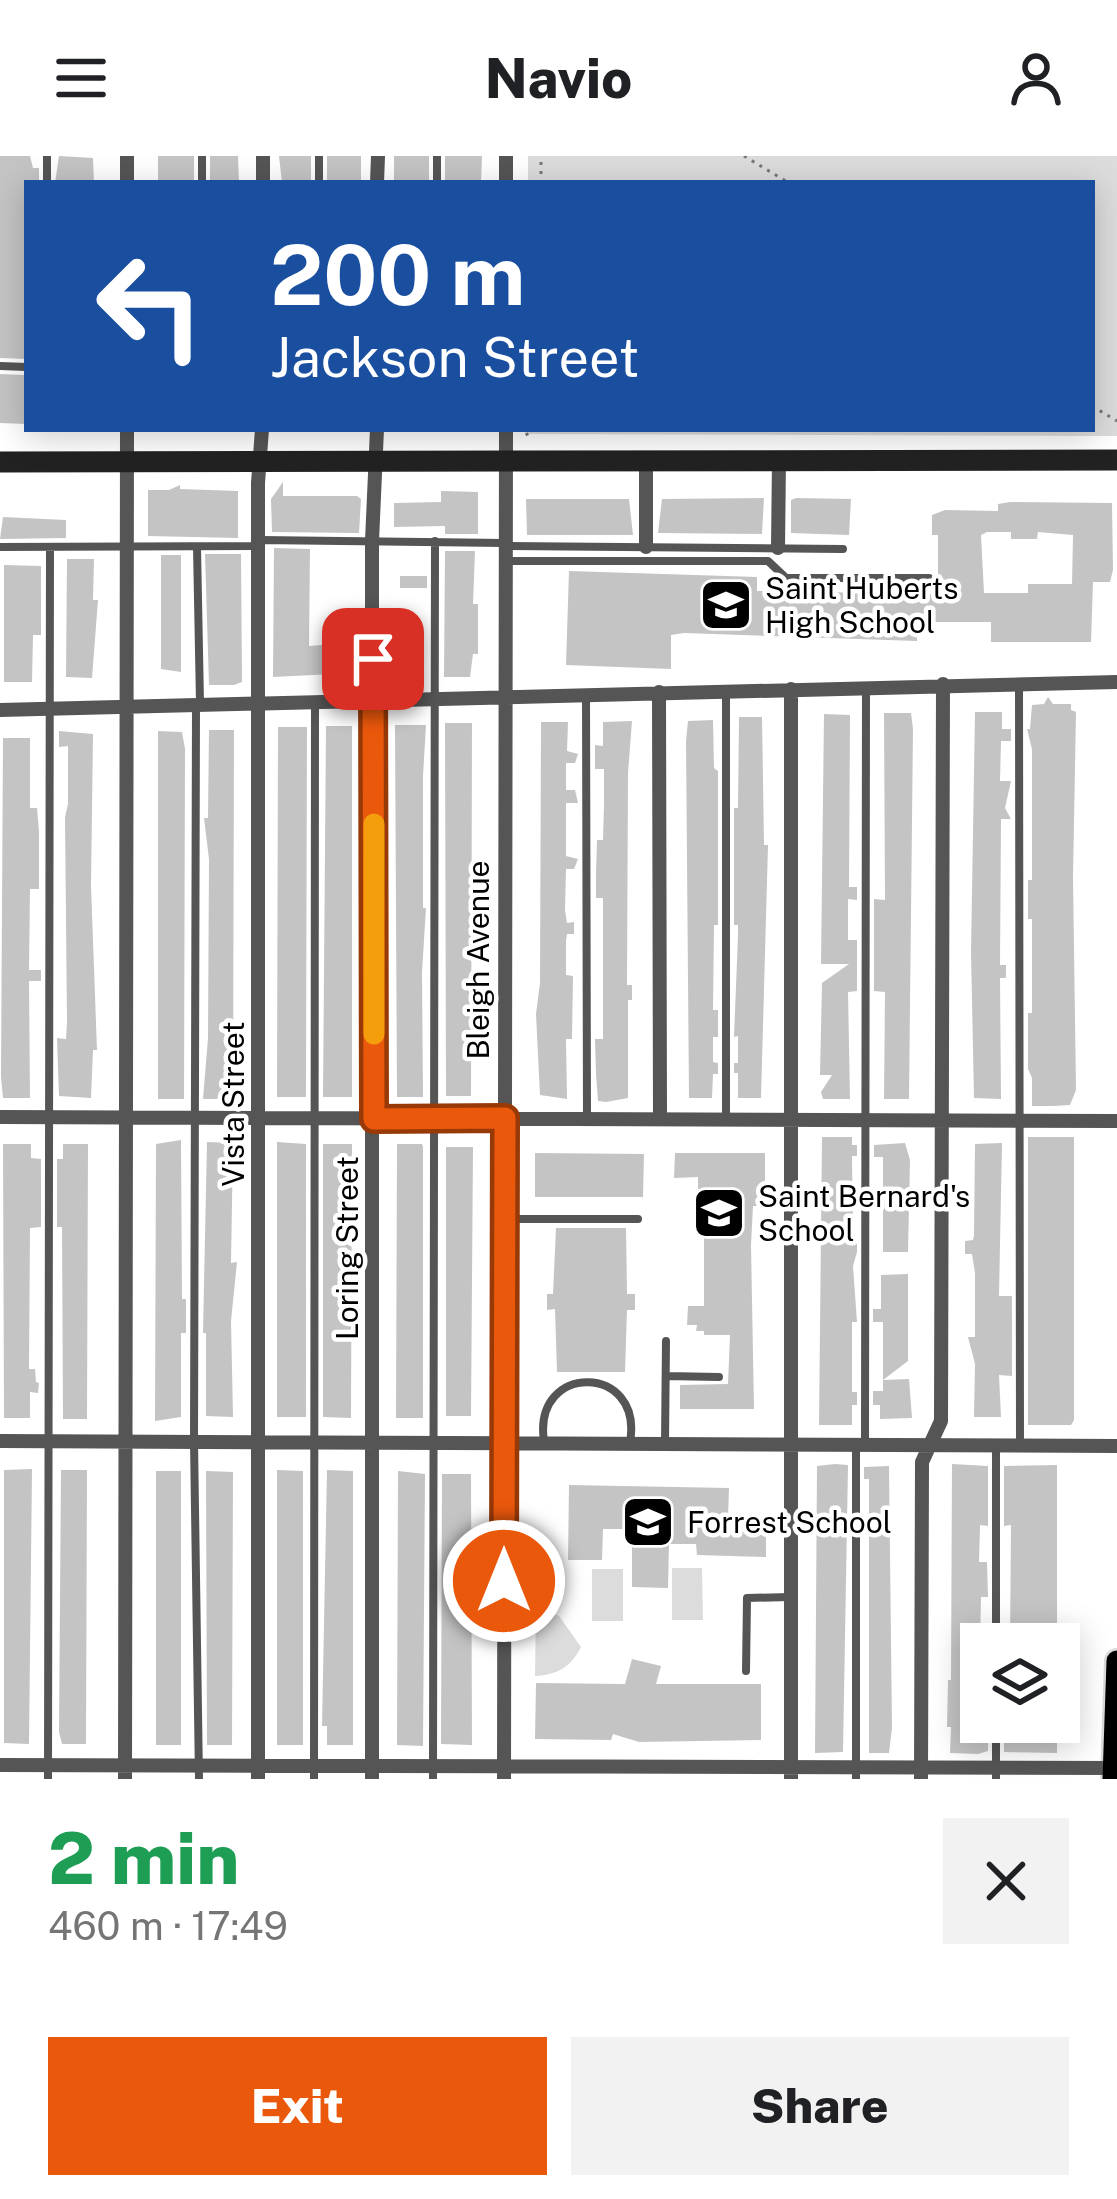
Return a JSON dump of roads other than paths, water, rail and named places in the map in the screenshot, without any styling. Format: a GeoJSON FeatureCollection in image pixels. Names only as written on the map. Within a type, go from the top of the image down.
{"type":"FeatureCollection","features":[{"type":"Feature","properties":{"kind":"main road"},"geometry":{"type":"LineString","coordinates":[[1114,1772],[1117,1661]]}},
{"type":"Feature","properties":{"kind":"street"},"geometry":{"type":"LineString","coordinates":[[125,1772],[128,432]]}},
{"type":"Feature","properties":{"kind":"street","name":"Vista Street"},"geometry":{"type":"LineString","coordinates":[[258,1772],[262,432]]}},
{"type":"Feature","properties":{"kind":"street","name":"Loring Street"},"geometry":{"type":"LineString","coordinates":[[373,1772],[372,541],[377,432]]}},
{"type":"Feature","properties":{"kind":"street","name":"Bleigh Avenue"},"geometry":{"type":"LineString","coordinates":[[504,1772],[506,432]]}},
{"type":"Feature","properties":{"kind":"street"},"geometry":{"type":"LineString","coordinates":[[778,548],[779,459]]}},
{"type":"Feature","properties":{"kind":"street"},"geometry":{"type":"LineString","coordinates":[[646,460],[646,547]]}},
{"type":"Feature","properties":{"kind":"street"},"geometry":{"type":"LineString","coordinates":[[0,462],[1117,460]]}},
{"type":"Feature","properties":{"kind":"street"},"geometry":{"type":"LineString","coordinates":[[0,710],[1117,682]]}},
{"type":"Feature","properties":{"kind":"street"},"geometry":{"type":"LineString","coordinates":[[921,1773],[922,1462],[941,1421],[943,684]]}},
{"type":"Feature","properties":{"kind":"street"},"geometry":{"type":"LineString","coordinates":[[791,689],[791,1773]]}},
{"type":"Feature","properties":{"kind":"street"},"geometry":{"type":"LineString","coordinates":[[659,692],[660,1118]]}},
{"type":"Feature","properties":{"kind":"street"},"geometry":{"type":"LineString","coordinates":[[0,1118],[1117,1121]]}},
{"type":"Feature","properties":{"kind":"street"},"geometry":{"type":"LineString","coordinates":[[0,1441],[1117,1445]]}},
{"type":"Feature","properties":{"kind":"street"},"geometry":{"type":"LineString","coordinates":[[0,1765],[48,1772],[1114,1772]]}},
{"type":"Feature","properties":{"kind":"lane"},"geometry":{"type":"LineString","coordinates":[[434,1772],[435,541]]}},
{"type":"Feature","properties":{"kind":"lane"},"geometry":{"type":"LineString","coordinates":[[0,547],[435,541],[506,550],[768,561],[786,578],[928,578]]}},
{"type":"Feature","properties":{"kind":"lane"},"geometry":{"type":"LineString","coordinates":[[48,1772],[50,547]]}},
{"type":"Feature","properties":{"kind":"lane"},"geometry":{"type":"LineString","coordinates":[[197,547],[194,1441],[199,1772]]}},
{"type":"Feature","properties":{"kind":"lane"},"geometry":{"type":"LineString","coordinates":[[506,550],[843,549]]}},
{"type":"Feature","properties":{"kind":"lane"},"geometry":{"type":"LineString","coordinates":[[1019,683],[1020,1442]]}},
{"type":"Feature","properties":{"kind":"lane"},"geometry":{"type":"LineString","coordinates":[[856,1773],[866,1120],[866,687]]}},
{"type":"Feature","properties":{"kind":"lane"},"geometry":{"type":"LineString","coordinates":[[726,691],[726,1121]]}},
{"type":"Feature","properties":{"kind":"lane"},"geometry":{"type":"LineString","coordinates":[[586,694],[587,1118]]}},
{"type":"Feature","properties":{"kind":"lane"},"geometry":{"type":"LineString","coordinates":[[314,1772],[315,701]]}},
{"type":"Feature","properties":{"kind":"lane"},"geometry":{"type":"LineString","coordinates":[[505,1219],[638,1219]]}},
{"type":"Feature","properties":{"kind":"lane"},"geometry":{"type":"LineString","coordinates":[[665,1442],[666,1341]]}},
{"type":"Feature","properties":{"kind":"lane"},"geometry":{"type":"LineString","coordinates":[[666,1376],[718,1377]]}},
{"type":"Feature","properties":{"kind":"lane"},"geometry":{"type":"LineString","coordinates":[[544,1442],[545,1411],[553,1397],[565,1387],[595,1382],[622,1398],[633,1426],[630,1442]]}},
{"type":"Feature","properties":{"kind":"lane"},"geometry":{"type":"LineString","coordinates":[[997,1442],[997,1623]]}},
{"type":"Feature","properties":{"kind":"lane"},"geometry":{"type":"LineString","coordinates":[[746,1671],[748,1598],[790,1597]]}},
{"type":"Feature","properties":{"kind":"lane"},"geometry":{"type":"LineString","coordinates":[[996,1773],[997,1743]]}},
{"type":"Feature","properties":{"kind":"place","name":"Saint Huberts High School"},"geometry":{"type":"Point","coordinates":[726,605]}},
{"type":"Feature","properties":{"kind":"place","name":"Saint Bernard's School"},"geometry":{"type":"Point","coordinates":[719,1213]}},
{"type":"Feature","properties":{"kind":"place","name":"Forrest School"},"geometry":{"type":"Point","coordinates":[648,1522]}}]}
